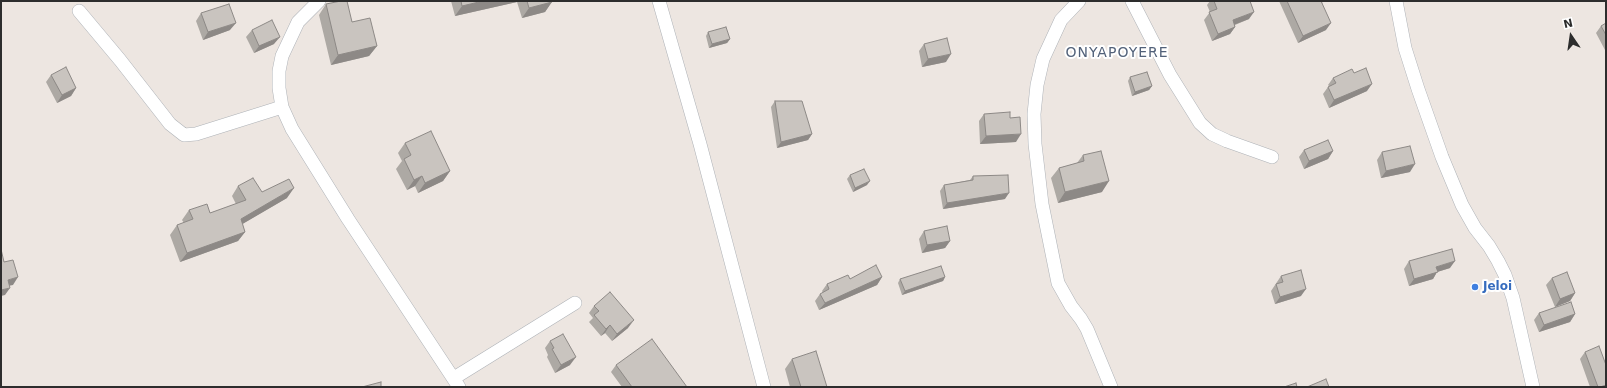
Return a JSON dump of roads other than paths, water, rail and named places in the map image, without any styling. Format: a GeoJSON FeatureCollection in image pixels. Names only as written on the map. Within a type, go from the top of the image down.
{"type":"FeatureCollection","features":[{"type":"Feature","properties":{"kind":"street"},"geometry":{"type":"LineString","coordinates":[[319,1],[298,22],[282,56],[279,71],[279,88],[282,107],[292,129],[348,219],[457,383],[574,303]]}},
{"type":"Feature","properties":{"kind":"street"},"geometry":{"type":"LineString","coordinates":[[659,1],[700,144],[763,387]]}},
{"type":"Feature","properties":{"kind":"street"},"geometry":{"type":"LineString","coordinates":[[1079,1],[1062,20],[1043,59],[1037,85],[1034,114],[1035,144],[1042,204],[1058,283],[1071,306],[1087,329],[1111,387]]}},
{"type":"Feature","properties":{"kind":"street"},"geometry":{"type":"LineString","coordinates":[[1132,1],[1170,75],[1200,123],[1212,134],[1222,139],[1272,157]]}},
{"type":"Feature","properties":{"kind":"street"},"geometry":{"type":"LineString","coordinates":[[1396,1],[1405,48],[1442,157],[1462,205],[1475,228],[1498,260],[1505,275],[1513,298],[1533,387]]}},
{"type":"Feature","properties":{"kind":"street"},"geometry":{"type":"LineString","coordinates":[[79,11],[170,124],[184,135],[196,134],[282,107]]}},
{"type":"Feature","properties":{"kind":"place","name":"Jeloi"},"geometry":{"type":"Point","coordinates":[1475,287]}},
{"type":"Feature","properties":{"kind":"district","name":"ONYAPOYERE"},"geometry":{"type":"Point","coordinates":[1117,53]}}]}
